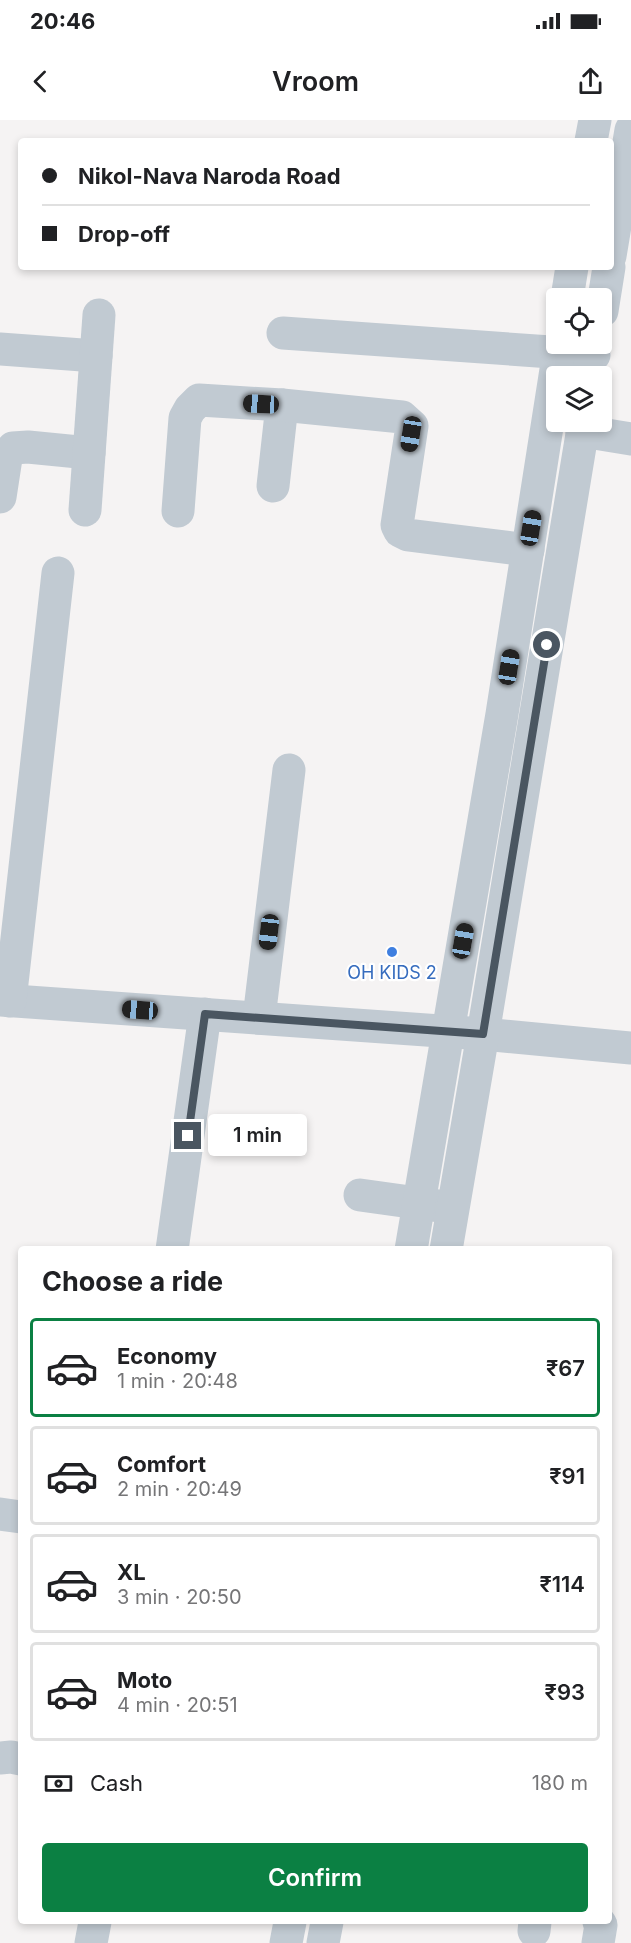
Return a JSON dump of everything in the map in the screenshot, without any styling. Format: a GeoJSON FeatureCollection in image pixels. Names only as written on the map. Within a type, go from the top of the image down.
{"type":"FeatureCollection","features":[{"type":"Feature","properties":{"kind":"street"},"geometry":{"type":"LineString","coordinates":[[592,138],[595,120]]}},
{"type":"Feature","properties":{"kind":"street"},"geometry":{"type":"LineString","coordinates":[[614,232],[631,130]]}},
{"type":"Feature","properties":{"kind":"street"},"geometry":{"type":"LineString","coordinates":[[569,288],[572,270]]}},
{"type":"Feature","properties":{"kind":"street"},"geometry":{"type":"LineString","coordinates":[[606,288],[609,270]]}},
{"type":"Feature","properties":{"kind":"street"},"geometry":{"type":"LineString","coordinates":[[85,510],[99,315]]}},
{"type":"Feature","properties":{"kind":"street"},"geometry":{"type":"LineString","coordinates":[[283,333],[546,347]]}},
{"type":"Feature","properties":{"kind":"street"},"geometry":{"type":"LineString","coordinates":[[0,349],[96,356]]}},
{"type":"Feature","properties":{"kind":"street"},"geometry":{"type":"LineString","coordinates":[[412,1246],[502,714],[558,354]]}},
{"type":"Feature","properties":{"kind":"street"},"geometry":{"type":"LineString","coordinates":[[177,511],[185,418],[199,400],[282,405],[402,417],[412,426],[397,525],[400,531],[408,535],[528,550]]}},
{"type":"Feature","properties":{"kind":"street"},"geometry":{"type":"LineString","coordinates":[[273,486],[282,405]]}},
{"type":"Feature","properties":{"kind":"street"},"geometry":{"type":"LineString","coordinates":[[447,1246],[582,432]]}},
{"type":"Feature","properties":{"kind":"street"},"geometry":{"type":"LineString","coordinates":[[605,432],[631,439]]}},
{"type":"Feature","properties":{"kind":"street"},"geometry":{"type":"LineString","coordinates":[[0,497],[6,458],[13,448],[89,453]]}},
{"type":"Feature","properties":{"kind":"street"},"geometry":{"type":"LineString","coordinates":[[58,573],[5,1000],[483,1034],[631,1048]]}},
{"type":"Feature","properties":{"kind":"street"},"geometry":{"type":"LineString","coordinates":[[259,1018],[288,770]]}},
{"type":"Feature","properties":{"kind":"street"},"geometry":{"type":"LineString","coordinates":[[173,1246],[205,1014]]}},
{"type":"Feature","properties":{"kind":"street"},"geometry":{"type":"LineString","coordinates":[[360,1195],[453,1208]]}},
{"type":"Feature","properties":{"kind":"street"},"geometry":{"type":"LineString","coordinates":[[0,1514],[18,1517]]}},
{"type":"Feature","properties":{"kind":"street"},"geometry":{"type":"LineString","coordinates":[[0,1758],[18,1759]]}},
{"type":"Feature","properties":{"kind":"street"},"geometry":{"type":"LineString","coordinates":[[91,1943],[95,1924]]}},
{"type":"Feature","properties":{"kind":"street"},"geometry":{"type":"LineString","coordinates":[[286,1943],[290,1924]]}},
{"type":"Feature","properties":{"kind":"street"},"geometry":{"type":"LineString","coordinates":[[324,1943],[327,1924]]}},
{"type":"Feature","properties":{"kind":"street"},"geometry":{"type":"LineString","coordinates":[[598,1943],[601,1924]]}},
{"type":"Feature","properties":{"kind":"place","name":"OH KIDS 2"},"geometry":{"type":"Point","coordinates":[392,952]}},
{"type":"Feature","properties":{"kind":"route"},"geometry":{"type":"LineString","coordinates":[[188,1136],[205,1014],[483,1034],[547,645]]}}]}
